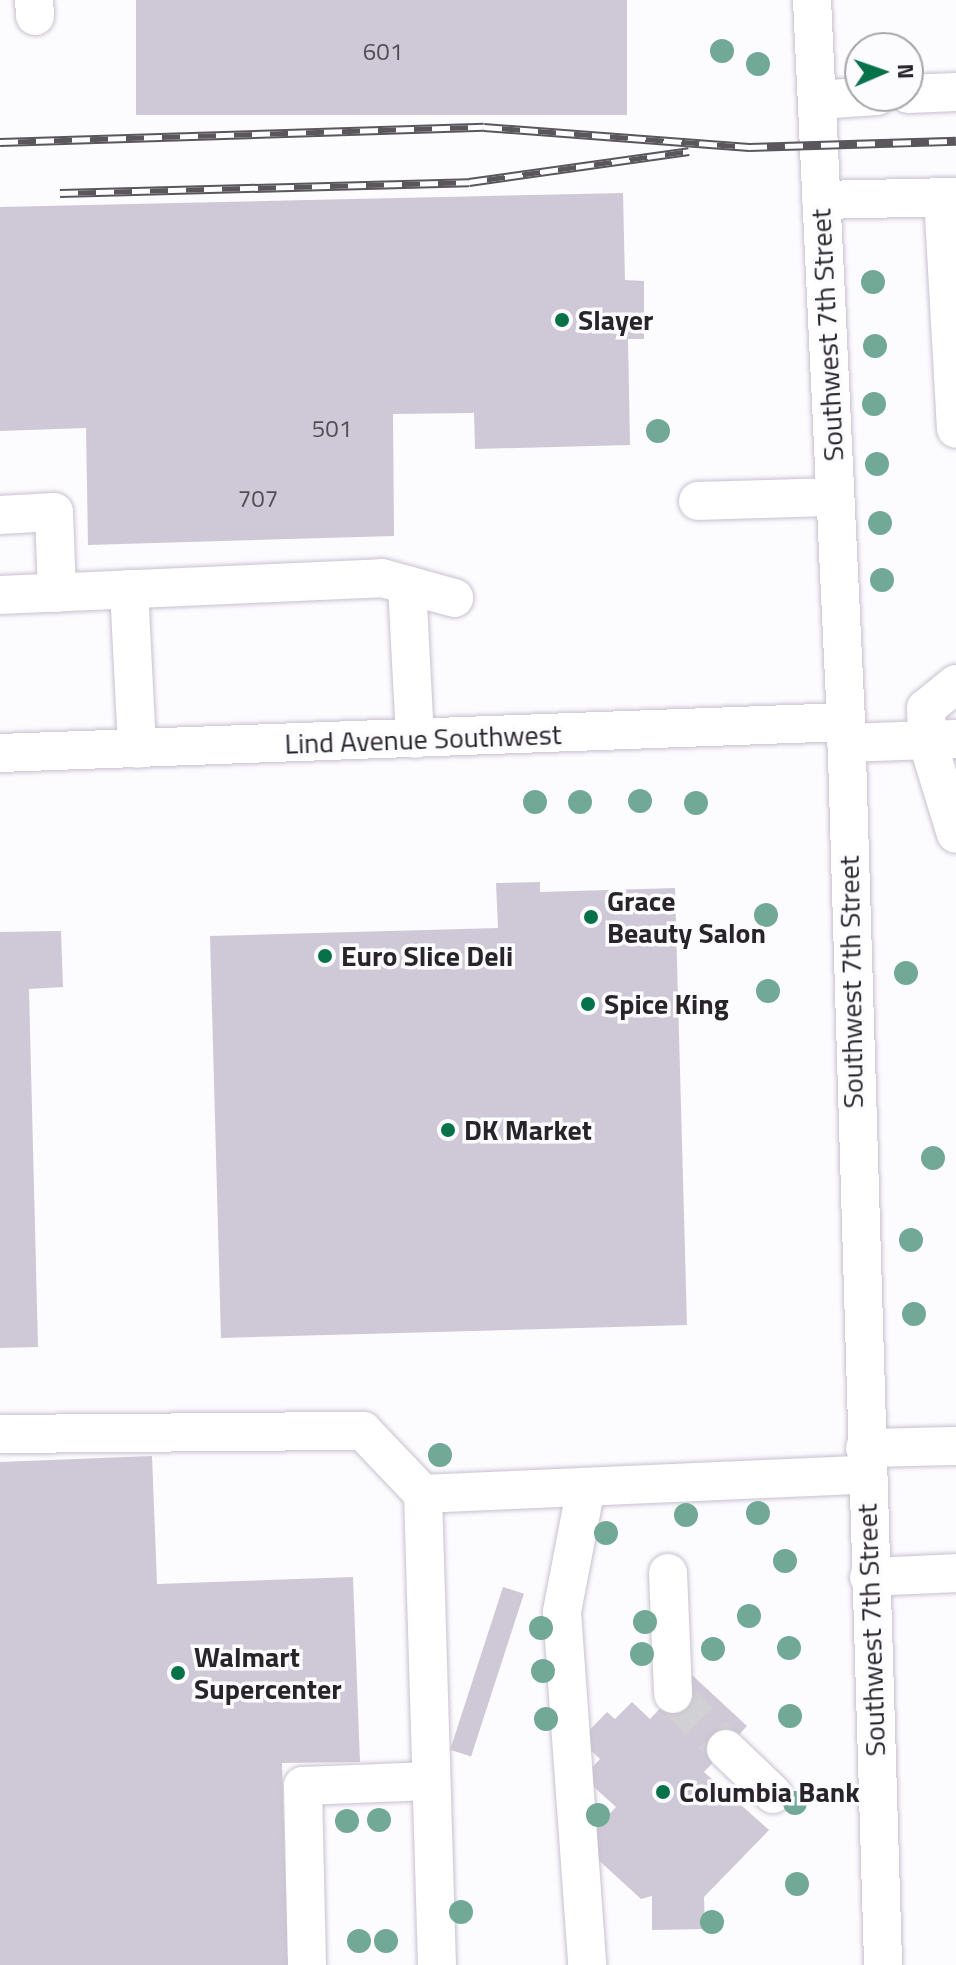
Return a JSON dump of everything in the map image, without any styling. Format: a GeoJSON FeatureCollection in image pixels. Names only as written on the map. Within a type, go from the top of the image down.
{"type":"FeatureCollection","features":[{"type":"Feature","properties":{"kind":"street","name":"Southwest 7th Street"},"geometry":{"type":"LineString","coordinates":[[812,0],[846,732],[865,1462],[883,1965]]}},
{"type":"Feature","properties":{"kind":"street"},"geometry":{"type":"LineString","coordinates":[[924,93],[956,92]]}},
{"type":"Feature","properties":{"kind":"street"},"geometry":{"type":"LineString","coordinates":[[817,100],[844,98]]}},
{"type":"Feature","properties":{"kind":"street"},"geometry":{"type":"LineString","coordinates":[[821,200],[950,197],[956,429]]}},
{"type":"Feature","properties":{"kind":"street"},"geometry":{"type":"LineString","coordinates":[[698,501],[835,497]]}},
{"type":"Feature","properties":{"kind":"street"},"geometry":{"type":"LineString","coordinates":[[0,515],[54,512],[57,593]]}},
{"type":"Feature","properties":{"kind":"street"},"geometry":{"type":"LineString","coordinates":[[0,595],[382,578],[454,598]]}},
{"type":"Feature","properties":{"kind":"street"},"geometry":{"type":"LineString","coordinates":[[407,585],[415,739]]}},
{"type":"Feature","properties":{"kind":"street"},"geometry":{"type":"LineString","coordinates":[[129,589],[137,749]]}},
{"type":"Feature","properties":{"kind":"street"},"geometry":{"type":"LineString","coordinates":[[956,684],[926,708],[941,740],[956,834]]}},
{"type":"Feature","properties":{"kind":"street","name":"Lind Avenue Southwest"},"geometry":{"type":"LineString","coordinates":[[0,753],[415,739],[846,732],[941,740]]}},
{"type":"Feature","properties":{"kind":"street"},"geometry":{"type":"LineString","coordinates":[[0,1434],[363,1431],[423,1494],[437,1965]]}},
{"type":"Feature","properties":{"kind":"street"},"geometry":{"type":"LineString","coordinates":[[423,1494],[586,1487],[865,1462],[956,1446]]}},
{"type":"Feature","properties":{"kind":"street"},"geometry":{"type":"LineString","coordinates":[[586,1487],[562,1612],[587,1965]]}},
{"type":"Feature","properties":{"kind":"street"},"geometry":{"type":"LineString","coordinates":[[668,1573],[673,1694]]}},
{"type":"Feature","properties":{"kind":"street"},"geometry":{"type":"LineString","coordinates":[[869,1577],[956,1573]]}},
{"type":"Feature","properties":{"kind":"street"},"geometry":{"type":"LineString","coordinates":[[726,1749],[773,1794]]}},
{"type":"Feature","properties":{"kind":"street"},"geometry":{"type":"LineString","coordinates":[[307,1965],[303,1786],[431,1781]]}},
{"type":"Feature","properties":{"kind":"building"},"geometry":{"type":"Polygon","coordinates":[[[136,0],[627,0],[627,115],[136,115],[136,0]]]}},
{"type":"Feature","properties":{"kind":"building"},"geometry":{"type":"Polygon","coordinates":[[[623,193],[625,280],[644,281],[644,339],[628,339],[630,445],[475,449],[474,413],[393,414],[394,536],[88,545],[86,428],[0,431],[0,207],[623,193]]]}},
{"type":"Feature","properties":{"kind":"building","name":"DK Market"},"geometry":{"type":"Polygon","coordinates":[[[540,882],[540,892],[675,888],[687,1325],[221,1338],[210,936],[498,928],[496,883],[540,882]]]}},
{"type":"Feature","properties":{"kind":"building"},"geometry":{"type":"Polygon","coordinates":[[[61,931],[63,987],[29,989],[38,1347],[0,1348],[0,932],[61,931]]]}},
{"type":"Feature","properties":{"kind":"building","name":"Walmart Supercenter"},"geometry":{"type":"Polygon","coordinates":[[[152,1456],[157,1584],[353,1577],[360,1762],[282,1763],[288,1965],[0,1965],[0,1462],[152,1456]]]}},
{"type":"Feature","properties":{"kind":"building"},"geometry":{"type":"Polygon","coordinates":[[[503,1587],[524,1594],[471,1756],[450,1750],[503,1587]]]}},
{"type":"Feature","properties":{"kind":"building","name":"Columbia Bank"},"geometry":{"type":"Polygon","coordinates":[[[692,1675],[747,1726],[704,1772],[769,1830],[704,1897],[705,1929],[652,1930],[652,1896],[641,1899],[581,1844],[616,1807],[583,1777],[600,1759],[580,1740],[607,1712],[615,1719],[632,1702],[650,1719],[692,1675]]]}},
{"type":"Feature","properties":{"kind":"tunnel"},"geometry":{"type":"LineString","coordinates":[[673,1694],[726,1749]]}},
{"type":"Feature","properties":{"kind":"railway"},"geometry":{"type":"LineString","coordinates":[[0,142],[484,127],[749,147],[956,141]]}},
{"type":"Feature","properties":{"kind":"railway"},"geometry":{"type":"LineString","coordinates":[[60,193],[469,182],[689,151]]}},
{"type":"Feature","properties":{"kind":"place","name":"Slayer"},"geometry":{"type":"Point","coordinates":[562,320]}},
{"type":"Feature","properties":{"kind":"place","name":"Grace Beauty Salon"},"geometry":{"type":"Point","coordinates":[591,917]}},
{"type":"Feature","properties":{"kind":"place","name":"Euro Slice Deli"},"geometry":{"type":"Point","coordinates":[325,956]}},
{"type":"Feature","properties":{"kind":"place","name":"Spice King"},"geometry":{"type":"Point","coordinates":[588,1004]}},
{"type":"Feature","properties":{"kind":"place","name":"DK Market"},"geometry":{"type":"Point","coordinates":[448,1130]}},
{"type":"Feature","properties":{"kind":"place","name":"Walmart Supercenter"},"geometry":{"type":"Point","coordinates":[178,1673]}},
{"type":"Feature","properties":{"kind":"place","name":"Columbia Bank"},"geometry":{"type":"Point","coordinates":[663,1792]}}]}
